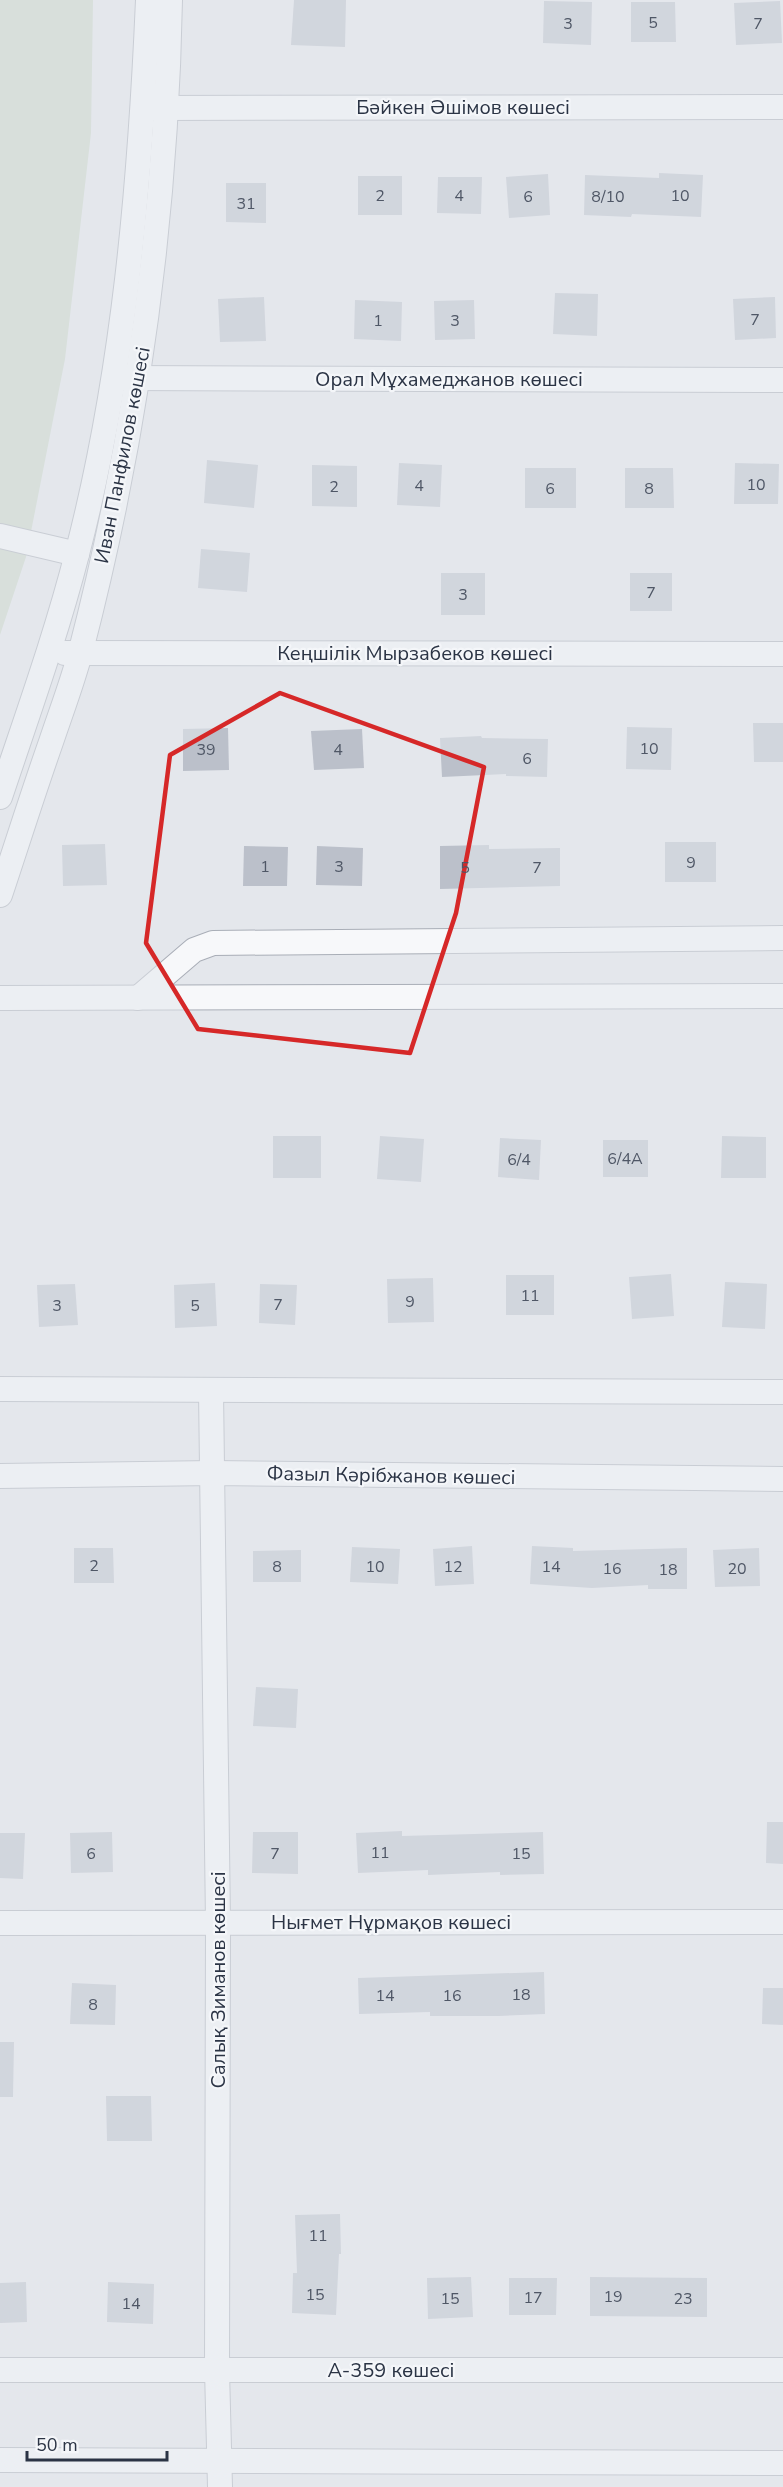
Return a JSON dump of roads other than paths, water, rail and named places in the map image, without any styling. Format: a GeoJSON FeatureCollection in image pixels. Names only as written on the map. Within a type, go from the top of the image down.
{"type":"FeatureCollection","features":[{"type":"Feature","properties":{"kind":"street","name":"Иван Панфилов көшесі"},"geometry":{"type":"LineString","coordinates":[[0,895],[81,653],[115,507],[139,378],[156,242],[155,108],[148,0]]}},
{"type":"Feature","properties":{"kind":"street","name":"Иван Панфилов көшесі"},"geometry":{"type":"LineString","coordinates":[[0,797],[48,653],[77,554],[114,378],[132,241],[155,108],[170,0]]}},
{"type":"Feature","properties":{"kind":"street","name":"Бәйкен Әшімов көшесі"},"geometry":{"type":"LineString","coordinates":[[155,108],[783,107]]}},
{"type":"Feature","properties":{"kind":"street","name":"Орал Мұхамеджанов көшесі"},"geometry":{"type":"LineString","coordinates":[[114,378],[783,380]]}},
{"type":"Feature","properties":{"kind":"street"},"geometry":{"type":"LineString","coordinates":[[0,536],[77,554]]}},
{"type":"Feature","properties":{"kind":"street","name":"Кеңшілік Мырзабеков көшесі"},"geometry":{"type":"LineString","coordinates":[[48,653],[783,654]]}},
{"type":"Feature","properties":{"kind":"street"},"geometry":{"type":"LineString","coordinates":[[138,998],[194,950],[213,943],[783,938]]}},
{"type":"Feature","properties":{"kind":"street"},"geometry":{"type":"LineString","coordinates":[[0,998],[783,996]]}},
{"type":"Feature","properties":{"kind":"street"},"geometry":{"type":"LineString","coordinates":[[0,1389],[783,1392]]}},
{"type":"Feature","properties":{"kind":"street","name":"Салық Зиманов көшесі"},"geometry":{"type":"LineString","coordinates":[[211,1391],[218,1922],[217,2370],[220,2487]]}},
{"type":"Feature","properties":{"kind":"street","name":"Фазыл Кәрібжанов көшесі"},"geometry":{"type":"LineString","coordinates":[[0,1476],[213,1473],[783,1479]]}},
{"type":"Feature","properties":{"kind":"street","name":"Нығмет Нұрмақов көшесі"},"geometry":{"type":"LineString","coordinates":[[0,1923],[783,1922]]}},
{"type":"Feature","properties":{"kind":"street","name":"А-359 көшесі"},"geometry":{"type":"LineString","coordinates":[[0,2370],[783,2370]]}},
{"type":"Feature","properties":{"kind":"street"},"geometry":{"type":"LineString","coordinates":[[0,2460],[783,2463]]}}]}
